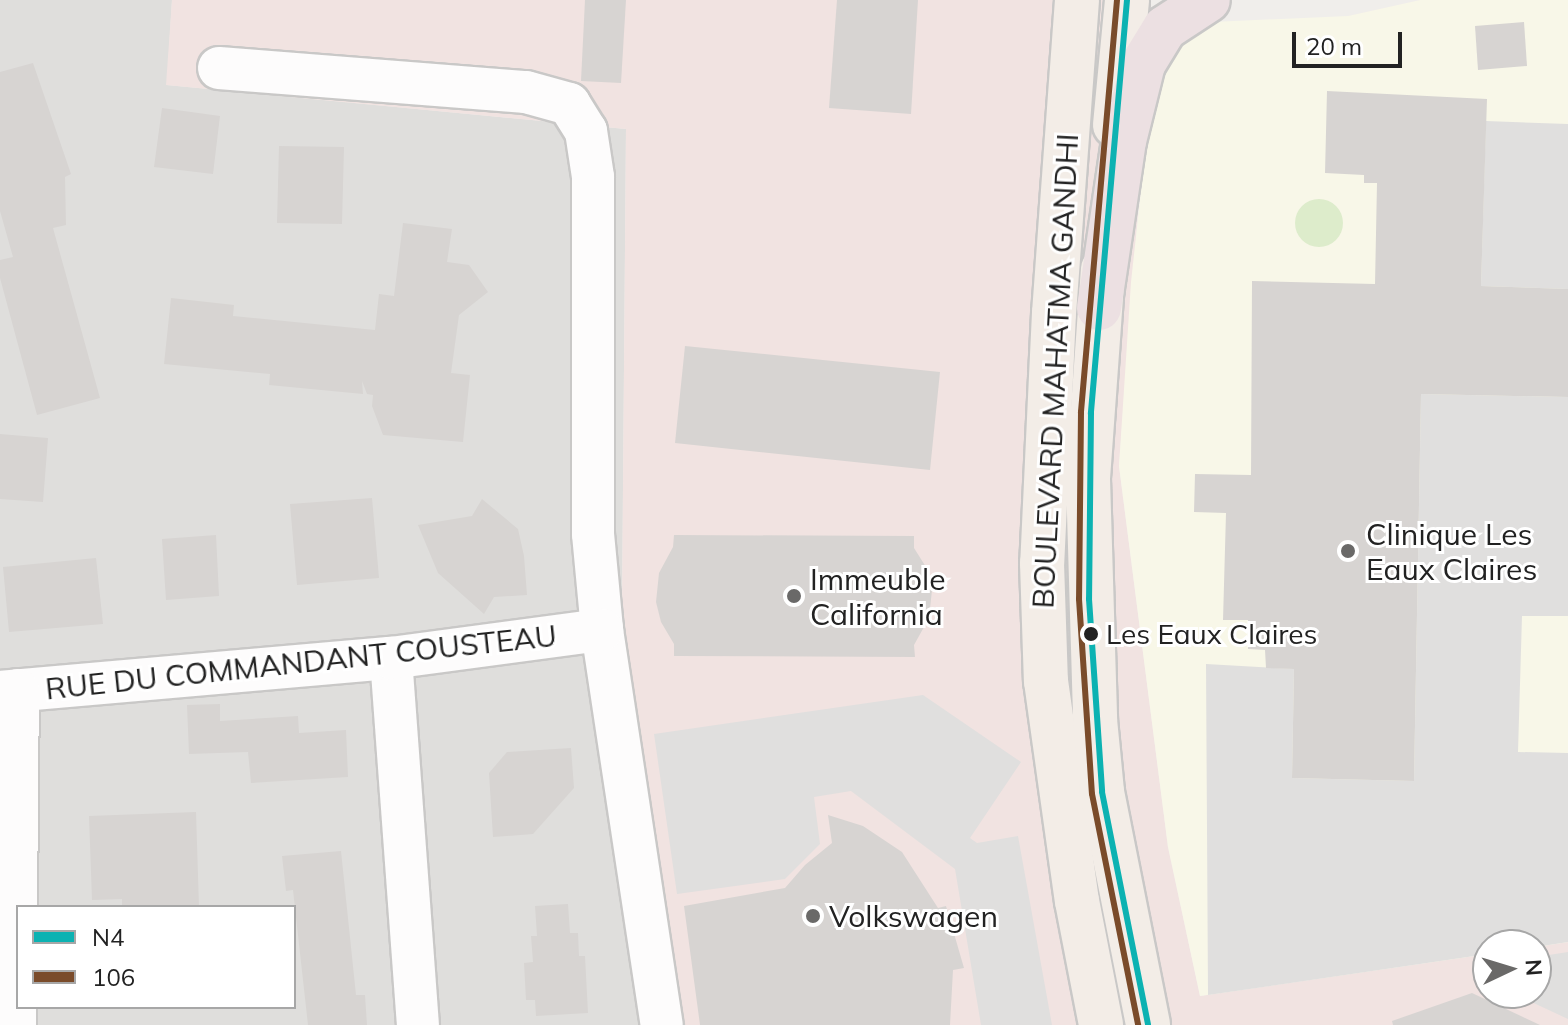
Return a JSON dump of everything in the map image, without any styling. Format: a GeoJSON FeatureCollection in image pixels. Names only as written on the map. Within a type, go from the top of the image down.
{"type":"FeatureCollection","features":[{"type":"Feature","properties":{"kind":"highway"},"geometry":{"type":"LineString","coordinates":[[1099,308],[1124,141],[1143,64],[1160,32],[1193,6],[1208,0]]}},
{"type":"Feature","properties":{"kind":"main road","name":"BOULEVARD MAHATMA GANDHI"},"geometry":{"type":"LineString","coordinates":[[1077,0],[1053,329],[1042,563],[1046,681],[1077,901],[1101,1025]]}},
{"type":"Feature","properties":{"kind":"main road","name":"BOULEVARD MAHATMA GANDHI"},"geometry":{"type":"LineString","coordinates":[[1127,0],[1099,308],[1088,479],[1095,720],[1102,792],[1148,1025]]}},
{"type":"Feature","properties":{"kind":"street"},"geometry":{"type":"LineString","coordinates":[[219,68],[526,92],[559,99],[577,113],[592,153],[591,492],[602,630],[662,1025]]}},
{"type":"Feature","properties":{"kind":"street","name":"RUE DU COMMANDANT COUSTEAU"},"geometry":{"type":"LineString","coordinates":[[9,691],[391,658],[602,630]]}},
{"type":"Feature","properties":{"kind":"street"},"geometry":{"type":"LineString","coordinates":[[391,658],[418,1025]]}},
{"type":"Feature","properties":{"kind":"street"},"geometry":{"type":"LineString","coordinates":[[9,691],[15,1025]]}},
{"type":"Feature","properties":{"kind":"shaded area"},"geometry":{"type":"Polygon","coordinates":[[[0,0],[172,0],[167,85],[626,129],[622,610],[670,1025],[0,1025],[0,0]]]}},
{"type":"Feature","properties":{"kind":"shaded area"},"geometry":{"type":"Polygon","coordinates":[[[172,0],[1121,0],[1146,105],[1119,466],[1168,847],[1200,996],[1472,956],[1472,1009],[1552,1009],[1552,944],[1568,942],[1568,1025],[670,1025],[649,896],[622,610],[626,129],[166,85],[172,0]]]}},
{"type":"Feature","properties":{"kind":"shaded area","name":"Clinique Les Eaux Claires"},"geometry":{"type":"Polygon","coordinates":[[[1420,0],[1568,0],[1568,942],[1552,944],[1552,929],[1472,929],[1472,956],[1200,996],[1168,847],[1119,466],[1131,282],[1151,100],[1168,53],[1190,33],[1212,22],[1348,16],[1420,0]]]}},
{"type":"Feature","properties":{"kind":"shaded area"},"geometry":{"type":"Polygon","coordinates":[[[1486,121],[1568,124],[1568,289],[1481,286],[1486,121]]]}},
{"type":"Feature","properties":{"kind":"shaded area"},"geometry":{"type":"Polygon","coordinates":[[[1421,394],[1568,397],[1568,616],[1522,616],[1518,752],[1568,753],[1568,942],[1552,944],[1552,929],[1472,929],[1472,956],[1208,995],[1206,664],[1294,669],[1292,778],[1414,781],[1421,394]]]}},
{"type":"Feature","properties":{"kind":"shaded area"},"geometry":{"type":"Polygon","coordinates":[[[923,695],[1021,762],[970,838],[977,843],[1018,836],[1052,1025],[981,1025],[955,869],[851,791],[814,797],[820,844],[785,879],[677,894],[654,734],[923,695]]]}},
{"type":"Feature","properties":{"kind":"shaded area"},"geometry":{"type":"Polygon","coordinates":[[[1568,952],[1568,1019],[1546,1009],[1552,1009],[1552,954],[1568,952]]]}},
{"type":"Feature","properties":{"kind":"green space"},"geometry":{"type":"Polygon","coordinates":[[[1319,199],[1336,206],[1343,223],[1336,240],[1319,247],[1302,240],[1295,223],[1302,206],[1319,199]]]}},
{"type":"Feature","properties":{"kind":"building"},"geometry":{"type":"Polygon","coordinates":[[[585,0],[626,0],[621,83],[581,81],[585,0]]]}},
{"type":"Feature","properties":{"kind":"building"},"geometry":{"type":"Polygon","coordinates":[[[837,0],[918,0],[911,114],[829,108],[837,0]]]}},
{"type":"Feature","properties":{"kind":"building"},"geometry":{"type":"Polygon","coordinates":[[[1524,22],[1527,66],[1478,70],[1475,26],[1524,22]]]}},
{"type":"Feature","properties":{"kind":"building"},"geometry":{"type":"Polygon","coordinates":[[[33,63],[71,174],[65,177],[66,225],[53,228],[100,398],[37,415],[0,278],[0,260],[13,257],[0,211],[0,72],[33,63]]]}},
{"type":"Feature","properties":{"kind":"building"},"geometry":{"type":"Polygon","coordinates":[[[1327,91],[1487,99],[1481,286],[1568,289],[1568,397],[1421,394],[1414,781],[1292,778],[1294,669],[1266,668],[1265,650],[1248,649],[1248,620],[1223,620],[1226,513],[1194,512],[1195,474],[1251,475],[1252,281],[1375,284],[1377,183],[1364,183],[1364,175],[1325,173],[1327,91]]]}},
{"type":"Feature","properties":{"kind":"building"},"geometry":{"type":"Polygon","coordinates":[[[162,108],[220,116],[213,174],[154,167],[162,108]]]}},
{"type":"Feature","properties":{"kind":"building"},"geometry":{"type":"Polygon","coordinates":[[[279,146],[344,147],[342,224],[277,223],[279,146]]]}},
{"type":"Feature","properties":{"kind":"building"},"geometry":{"type":"Polygon","coordinates":[[[403,223],[452,229],[447,262],[469,265],[488,292],[459,315],[451,373],[470,375],[463,442],[383,435],[372,406],[373,395],[367,394],[362,381],[363,394],[269,385],[270,374],[164,364],[171,298],[234,305],[233,316],[375,330],[379,294],[394,296],[403,223]]]}},
{"type":"Feature","properties":{"kind":"building"},"geometry":{"type":"Polygon","coordinates":[[[685,346],[940,372],[930,470],[675,443],[685,346]]]}},
{"type":"Feature","properties":{"kind":"building"},"geometry":{"type":"Polygon","coordinates":[[[0,434],[48,438],[43,502],[0,499],[0,434]]]}},
{"type":"Feature","properties":{"kind":"building"},"geometry":{"type":"Polygon","coordinates":[[[372,498],[379,578],[297,585],[290,504],[372,498]]]}},
{"type":"Feature","properties":{"kind":"building"},"geometry":{"type":"Polygon","coordinates":[[[482,499],[518,529],[527,595],[494,597],[484,614],[438,573],[418,525],[472,516],[482,499]]]}},
{"type":"Feature","properties":{"kind":"building"},"geometry":{"type":"Polygon","coordinates":[[[216,535],[219,596],[166,600],[162,539],[216,535]]]}},
{"type":"Feature","properties":{"kind":"building","name":"Immeuble California"},"geometry":{"type":"Polygon","coordinates":[[[674,535],[914,536],[914,548],[926,567],[932,590],[929,618],[914,645],[915,657],[674,656],[674,644],[661,622],[656,602],[659,573],[673,547],[674,535]]]}},
{"type":"Feature","properties":{"kind":"building"},"geometry":{"type":"Polygon","coordinates":[[[96,558],[103,624],[9,632],[3,567],[96,558]]]}},
{"type":"Feature","properties":{"kind":"building"},"geometry":{"type":"Polygon","coordinates":[[[220,704],[220,721],[298,716],[299,733],[346,730],[348,777],[251,783],[248,752],[189,754],[187,705],[220,704]]]}},
{"type":"Feature","properties":{"kind":"building"},"geometry":{"type":"Polygon","coordinates":[[[571,748],[574,788],[533,834],[493,837],[489,773],[507,752],[571,748]]]}},
{"type":"Feature","properties":{"kind":"building"},"geometry":{"type":"Polygon","coordinates":[[[196,812],[199,905],[122,905],[122,899],[92,900],[89,816],[196,812]]]}},
{"type":"Feature","properties":{"kind":"building","name":"Volkswagen"},"geometry":{"type":"Polygon","coordinates":[[[828,815],[863,826],[902,852],[938,908],[946,906],[964,968],[953,970],[950,1025],[700,1025],[684,906],[785,888],[805,865],[832,843],[828,815]]]}},
{"type":"Feature","properties":{"kind":"building"},"geometry":{"type":"Polygon","coordinates":[[[341,851],[356,995],[365,995],[367,1025],[308,1025],[296,905],[293,890],[286,891],[282,856],[341,851]]]}},
{"type":"Feature","properties":{"kind":"building"},"geometry":{"type":"Polygon","coordinates":[[[568,904],[570,933],[578,933],[579,956],[585,956],[588,1013],[536,1016],[535,1000],[526,1000],[524,963],[533,962],[531,936],[537,936],[535,906],[568,904]]]}},
{"type":"Feature","properties":{"kind":"building"},"geometry":{"type":"Polygon","coordinates":[[[1472,993],[1472,1009],[1506,1009],[1540,1025],[1393,1025],[1392,1021],[1472,993]]]}},
{"type":"Feature","properties":{"kind":"transit line","name":"106"},"geometry":{"type":"LineString","coordinates":[[1117,0],[1081,412],[1079,599],[1092,794],[1138,1025]]}},
{"type":"Feature","properties":{"kind":"transit line","name":"N4"},"geometry":{"type":"LineString","coordinates":[[1127,0],[1091,413],[1089,599],[1102,792],[1148,1025]]}},
{"type":"Feature","properties":{"kind":"place","name":"Clinique Les Eaux Claires"},"geometry":{"type":"Point","coordinates":[1348,551]}},
{"type":"Feature","properties":{"kind":"place","name":"Immeuble California"},"geometry":{"type":"Point","coordinates":[794,596]}},
{"type":"Feature","properties":{"kind":"place","name":"Les Eaux Claires"},"geometry":{"type":"Point","coordinates":[1091,634]}},
{"type":"Feature","properties":{"kind":"place","name":"Volkswagen"},"geometry":{"type":"Point","coordinates":[813,916]}}]}
